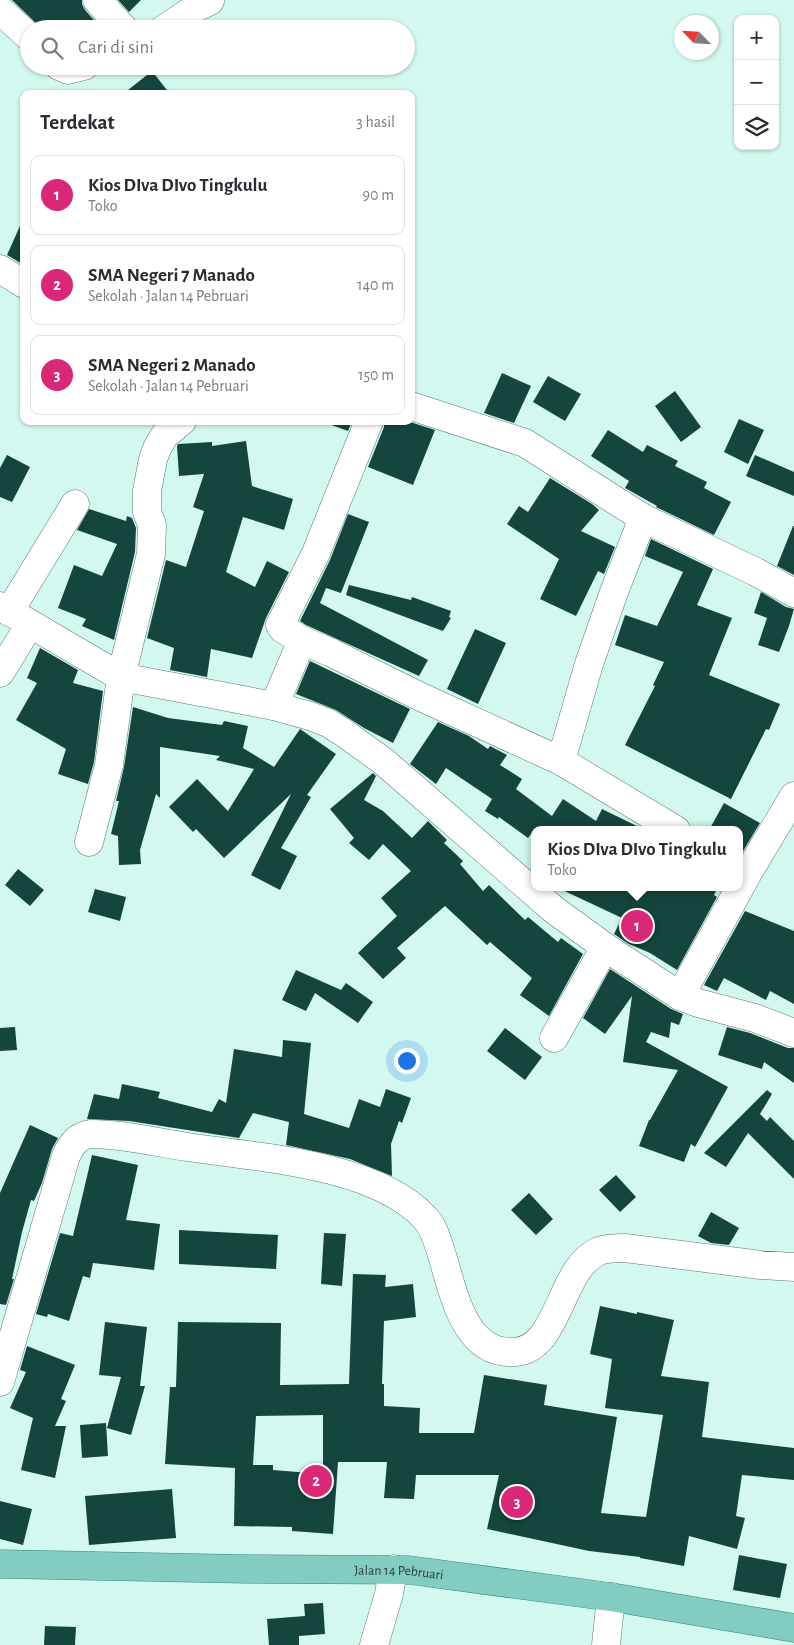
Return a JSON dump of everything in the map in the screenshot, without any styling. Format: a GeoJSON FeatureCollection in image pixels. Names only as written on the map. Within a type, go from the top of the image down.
{"type":"FeatureCollection","features":[{"type":"Feature","properties":{"kind":"main road","name":"Jalan 14 Pebruari"},"geometry":{"type":"LineString","coordinates":[[0,1564],[237,1569],[408,1570],[611,1597],[794,1628]]}},
{"type":"Feature","properties":{"kind":"street"},"geometry":{"type":"LineString","coordinates":[[97,0],[116,20]]}},
{"type":"Feature","properties":{"kind":"street"},"geometry":{"type":"LineString","coordinates":[[178,20],[210,0]]}},
{"type":"Feature","properties":{"kind":"street"},"geometry":{"type":"LineString","coordinates":[[0,10],[20,29]]}},
{"type":"Feature","properties":{"kind":"street"},"geometry":{"type":"LineString","coordinates":[[0,269],[20,282]]}},
{"type":"Feature","properties":{"kind":"street"},"geometry":{"type":"LineString","coordinates":[[415,407],[525,442],[643,518],[750,569],[794,593]]}},
{"type":"Feature","properties":{"kind":"street"},"geometry":{"type":"LineString","coordinates":[[89,842],[109,765],[121,677],[151,554],[152,525],[147,502],[153,460],[158,446],[165,435],[177,425]]}},
{"type":"Feature","properties":{"kind":"street"},"geometry":{"type":"LineString","coordinates":[[366,425],[313,560],[280,625],[283,629],[299,639],[332,653],[421,697],[561,761],[669,826]]}},
{"type":"Feature","properties":{"kind":"street"},"geometry":{"type":"LineString","coordinates":[[0,673],[13,614],[75,504]]}},
{"type":"Feature","properties":{"kind":"street"},"geometry":{"type":"LineString","coordinates":[[561,761],[589,664],[614,592],[643,518]]}},
{"type":"Feature","properties":{"kind":"street"},"geometry":{"type":"LineString","coordinates":[[13,614],[121,677],[274,706],[328,723],[383,761],[531,890]]}},
{"type":"Feature","properties":{"kind":"street"},"geometry":{"type":"LineString","coordinates":[[274,706],[300,644],[299,639]]}},
{"type":"Feature","properties":{"kind":"street"},"geometry":{"type":"LineString","coordinates":[[744,869],[794,796]]}},
{"type":"Feature","properties":{"kind":"street"},"geometry":{"type":"LineString","coordinates":[[532,891],[605,947],[680,996],[698,1003],[755,1018],[794,1033]]}},
{"type":"Feature","properties":{"kind":"street"},"geometry":{"type":"LineString","coordinates":[[680,996],[733,891]]}},
{"type":"Feature","properties":{"kind":"street"},"geometry":{"type":"LineString","coordinates":[[554,1038],[605,947]]}},
{"type":"Feature","properties":{"kind":"street"},"geometry":{"type":"LineString","coordinates":[[0,1382],[9,1318],[66,1156],[69,1148],[77,1139],[90,1134],[291,1161],[331,1170],[368,1182],[402,1198],[426,1219],[436,1235],[460,1313],[469,1329],[484,1344],[492,1349],[502,1351],[515,1352],[523,1350],[540,1340],[577,1272],[585,1262],[600,1251],[609,1248],[625,1248],[794,1268]]}},
{"type":"Feature","properties":{"kind":"street"},"geometry":{"type":"LineString","coordinates":[[374,1645],[389,1594],[393,1569]]}},
{"type":"Feature","properties":{"kind":"street"},"geometry":{"type":"LineString","coordinates":[[606,1645],[611,1597]]}},
{"type":"Feature","properties":{"kind":"building"},"geometry":{"type":"Polygon","coordinates":[[[12,0],[82,0],[85,10],[94,20],[33,20],[12,0]]]}},
{"type":"Feature","properties":{"kind":"building"},"geometry":{"type":"Polygon","coordinates":[[[118,0],[141,0],[129,12],[118,0]]]}},
{"type":"Feature","properties":{"kind":"building"},"geometry":{"type":"Polygon","coordinates":[[[147,75],[155,75],[167,90],[128,90],[147,75]]]}},
{"type":"Feature","properties":{"kind":"building"},"geometry":{"type":"Polygon","coordinates":[[[20,226],[20,263],[7,255],[20,226]]]}},
{"type":"Feature","properties":{"kind":"building"},"geometry":{"type":"Polygon","coordinates":[[[502,373],[531,386],[514,423],[484,413],[502,373]]]}},
{"type":"Feature","properties":{"kind":"building"},"geometry":{"type":"Polygon","coordinates":[[[548,376],[581,394],[565,421],[533,402],[548,376]]]}},
{"type":"Feature","properties":{"kind":"building"},"geometry":{"type":"Polygon","coordinates":[[[675,391],[701,427],[681,442],[655,406],[675,391]]]}},
{"type":"Feature","properties":{"kind":"building"},"geometry":{"type":"Polygon","coordinates":[[[739,419],[764,430],[748,464],[724,452],[739,419]]]}},
{"type":"Feature","properties":{"kind":"building"},"geometry":{"type":"Polygon","coordinates":[[[415,424],[435,430],[413,485],[368,467],[384,425],[415,424]]]}},
{"type":"Feature","properties":{"kind":"building"},"geometry":{"type":"Polygon","coordinates":[[[332,425],[350,425],[348,431],[332,425]]]}},
{"type":"Feature","properties":{"kind":"building"},"geometry":{"type":"Polygon","coordinates":[[[608,430],[643,452],[647,445],[678,461],[675,466],[707,482],[704,488],[731,502],[714,535],[656,507],[625,488],[629,481],[591,456],[608,430]]]}},
{"type":"Feature","properties":{"kind":"building"},"geometry":{"type":"Polygon","coordinates":[[[246,441],[252,486],[293,499],[284,530],[243,517],[226,572],[255,587],[267,561],[289,572],[266,618],[252,658],[211,649],[207,677],[170,670],[174,648],[147,638],[166,560],[186,567],[204,511],[193,507],[204,474],[179,476],[177,446],[178,444],[212,442],[212,446],[246,441]]]}},
{"type":"Feature","properties":{"kind":"building"},"geometry":{"type":"Polygon","coordinates":[[[7,455],[30,467],[12,502],[0,497],[0,468],[7,455]]]}},
{"type":"Feature","properties":{"kind":"building"},"geometry":{"type":"Polygon","coordinates":[[[755,455],[794,472],[794,496],[746,476],[755,455]]]}},
{"type":"Feature","properties":{"kind":"building"},"geometry":{"type":"Polygon","coordinates":[[[550,478],[599,510],[581,531],[615,547],[604,574],[598,571],[576,616],[540,599],[559,559],[507,524],[519,506],[528,512],[550,478]]]}},
{"type":"Feature","properties":{"kind":"building"},"geometry":{"type":"Polygon","coordinates":[[[89,509],[126,521],[127,516],[132,518],[136,528],[135,552],[114,640],[82,626],[86,619],[58,608],[74,565],[102,576],[117,544],[77,530],[89,509]]]}},
{"type":"Feature","properties":{"kind":"building"},"geometry":{"type":"Polygon","coordinates":[[[348,514],[369,522],[341,593],[326,588],[320,603],[428,660],[419,676],[300,621],[330,560],[348,514]]]}},
{"type":"Feature","properties":{"kind":"building"},"geometry":{"type":"Polygon","coordinates":[[[794,526],[794,575],[777,566],[794,526]]]}},
{"type":"Feature","properties":{"kind":"building"},"geometry":{"type":"Polygon","coordinates":[[[651,539],[713,569],[697,605],[732,618],[709,675],[780,704],[769,730],[766,729],[731,799],[625,745],[655,686],[653,685],[664,662],[615,645],[625,615],[657,626],[683,572],[645,556],[651,539]]]}},
{"type":"Feature","properties":{"kind":"building"},"geometry":{"type":"Polygon","coordinates":[[[349,585],[411,600],[412,597],[451,611],[449,617],[451,618],[443,631],[346,595],[349,585]]]}},
{"type":"Feature","properties":{"kind":"building"},"geometry":{"type":"Polygon","coordinates":[[[761,592],[786,607],[794,609],[779,652],[758,645],[767,618],[754,613],[761,592]]]}},
{"type":"Feature","properties":{"kind":"building"},"geometry":{"type":"Polygon","coordinates":[[[475,629],[506,643],[478,704],[447,689],[475,629]]]}},
{"type":"Feature","properties":{"kind":"building"},"geometry":{"type":"Polygon","coordinates":[[[40,648],[78,670],[73,683],[103,691],[94,762],[88,784],[58,774],[66,749],[16,720],[37,683],[27,678],[40,648]]]}},
{"type":"Feature","properties":{"kind":"building"},"geometry":{"type":"Polygon","coordinates":[[[310,661],[410,709],[393,743],[364,728],[336,710],[296,694],[310,661]]]}},
{"type":"Feature","properties":{"kind":"building"},"geometry":{"type":"Polygon","coordinates":[[[133,707],[168,718],[222,725],[224,721],[248,726],[243,748],[274,767],[300,729],[336,754],[307,795],[311,797],[281,848],[297,856],[280,890],[251,875],[291,794],[224,858],[196,829],[193,832],[169,807],[197,779],[228,811],[254,769],[216,760],[220,756],[160,747],[160,798],[156,794],[140,850],[141,864],[119,865],[118,836],[111,834],[119,801],[116,801],[124,767],[133,707]]]}},
{"type":"Feature","properties":{"kind":"building"},"geometry":{"type":"Polygon","coordinates":[[[438,722],[469,736],[488,749],[490,746],[507,755],[500,765],[522,779],[516,789],[552,816],[563,799],[596,821],[602,809],[637,826],[531,826],[531,834],[528,838],[499,817],[498,819],[485,811],[492,799],[446,768],[436,784],[410,764],[438,722]]]}},
{"type":"Feature","properties":{"kind":"building"},"geometry":{"type":"Polygon","coordinates":[[[373,773],[376,776],[364,800],[383,811],[412,838],[428,821],[447,840],[444,843],[463,861],[460,864],[483,891],[489,885],[525,920],[528,917],[558,942],[561,938],[583,954],[549,1016],[520,995],[532,978],[490,942],[487,945],[445,906],[397,948],[406,958],[383,979],[358,953],[397,916],[381,898],[411,871],[383,844],[369,860],[349,843],[354,838],[330,809],[373,773]]]}},
{"type":"Feature","properties":{"kind":"building"},"geometry":{"type":"Polygon","coordinates":[[[724,803],[760,823],[743,851],[743,826],[711,826],[724,803]]]}},
{"type":"Feature","properties":{"kind":"building"},"geometry":{"type":"Polygon","coordinates":[[[18,869],[44,890],[30,906],[5,885],[18,869]]]}},
{"type":"Feature","properties":{"kind":"building"},"geometry":{"type":"Polygon","coordinates":[[[95,889],[126,897],[120,921],[88,912],[95,889]]]}},
{"type":"Feature","properties":{"kind":"building"},"geometry":{"type":"Polygon","coordinates":[[[565,891],[716,891],[714,895],[717,897],[677,970],[614,934],[622,918],[565,891]]]}},
{"type":"Feature","properties":{"kind":"building"},"geometry":{"type":"Polygon","coordinates":[[[745,911],[794,931],[794,1004],[770,991],[766,1000],[724,978],[717,991],[704,985],[745,911]]]}},
{"type":"Feature","properties":{"kind":"building"},"geometry":{"type":"Polygon","coordinates":[[[610,969],[671,1009],[683,1014],[679,1025],[671,1022],[669,1038],[651,1032],[646,1042],[728,1087],[695,1147],[691,1144],[684,1162],[639,1146],[649,1120],[678,1070],[623,1062],[632,996],[605,1034],[583,1018],[610,969]]]}},
{"type":"Feature","properties":{"kind":"building"},"geometry":{"type":"Polygon","coordinates":[[[296,970],[341,990],[346,983],[373,1002],[358,1023],[315,993],[306,1011],[282,1000],[296,970]]]}},
{"type":"Feature","properties":{"kind":"building"},"geometry":{"type":"Polygon","coordinates":[[[15,1027],[17,1050],[0,1051],[0,1028],[15,1027]]]}},
{"type":"Feature","properties":{"kind":"building"},"geometry":{"type":"Polygon","coordinates":[[[727,1027],[750,1033],[788,1048],[794,1048],[794,1083],[764,1062],[762,1069],[718,1055],[727,1027]]]}},
{"type":"Feature","properties":{"kind":"building"},"geometry":{"type":"Polygon","coordinates":[[[505,1028],[542,1057],[525,1080],[487,1051],[505,1028]]]}},
{"type":"Feature","properties":{"kind":"building"},"geometry":{"type":"Polygon","coordinates":[[[283,1040],[311,1043],[304,1114],[349,1128],[359,1099],[380,1107],[386,1089],[411,1098],[402,1123],[399,1121],[391,1144],[392,1176],[350,1159],[286,1145],[289,1122],[253,1113],[239,1138],[129,1121],[87,1119],[94,1094],[119,1099],[122,1084],[160,1092],[158,1098],[212,1112],[219,1099],[226,1103],[234,1049],[282,1057],[283,1040]]]}},
{"type":"Feature","properties":{"kind":"building"},"geometry":{"type":"Polygon","coordinates":[[[767,1090],[772,1094],[760,1114],[767,1121],[770,1117],[794,1141],[794,1179],[748,1133],[726,1167],[704,1153],[767,1090]]]}},
{"type":"Feature","properties":{"kind":"building"},"geometry":{"type":"Polygon","coordinates":[[[30,1125],[58,1138],[52,1149],[42,1183],[34,1201],[31,1200],[22,1232],[12,1279],[14,1279],[6,1305],[0,1304],[0,1193],[30,1125]]]}},
{"type":"Feature","properties":{"kind":"building"},"geometry":{"type":"Polygon","coordinates":[[[92,1155],[138,1165],[126,1220],[160,1224],[154,1270],[93,1263],[90,1278],[83,1276],[69,1321],[48,1314],[47,1317],[36,1314],[60,1233],[73,1236],[92,1155]]]}},
{"type":"Feature","properties":{"kind":"building"},"geometry":{"type":"Polygon","coordinates":[[[616,1175],[636,1197],[620,1212],[599,1190],[616,1175]]]}},
{"type":"Feature","properties":{"kind":"building"},"geometry":{"type":"Polygon","coordinates":[[[529,1193],[553,1219],[536,1235],[511,1210],[529,1193]]]}},
{"type":"Feature","properties":{"kind":"building"},"geometry":{"type":"Polygon","coordinates":[[[711,1212],[739,1228],[729,1245],[711,1243],[698,1236],[711,1212]]]}},
{"type":"Feature","properties":{"kind":"building"},"geometry":{"type":"Polygon","coordinates":[[[179,1230],[278,1235],[276,1269],[179,1264],[179,1230]]]}},
{"type":"Feature","properties":{"kind":"building"},"geometry":{"type":"Polygon","coordinates":[[[324,1233],[346,1234],[342,1286],[321,1284],[324,1233]]]}},
{"type":"Feature","properties":{"kind":"building"},"geometry":{"type":"Polygon","coordinates":[[[353,1274],[386,1275],[385,1287],[413,1284],[416,1317],[384,1321],[382,1384],[384,1384],[384,1406],[420,1408],[419,1433],[474,1433],[484,1375],[547,1385],[544,1405],[617,1417],[601,1513],[646,1517],[663,1415],[605,1408],[612,1359],[590,1354],[600,1306],[637,1314],[637,1312],[674,1320],[661,1376],[709,1382],[702,1437],[794,1448],[794,1480],[742,1475],[736,1516],[745,1518],[737,1549],[689,1536],[684,1566],[640,1557],[589,1551],[487,1529],[499,1475],[416,1475],[414,1499],[384,1498],[387,1462],[338,1462],[333,1534],[292,1531],[292,1527],[234,1526],[235,1468],[165,1464],[170,1387],[176,1387],[178,1322],[281,1323],[280,1385],[349,1384],[353,1274]],[[323,1415],[256,1416],[253,1465],[273,1465],[273,1470],[323,1474],[323,1415]]]}},
{"type":"Feature","properties":{"kind":"building"},"geometry":{"type":"Polygon","coordinates":[[[105,1322],[147,1327],[140,1386],[145,1386],[131,1435],[107,1428],[121,1377],[99,1375],[105,1322]]]}},
{"type":"Feature","properties":{"kind":"building"},"geometry":{"type":"Polygon","coordinates":[[[27,1346],[75,1365],[61,1399],[66,1401],[55,1426],[66,1426],[55,1478],[21,1470],[33,1418],[10,1408],[26,1372],[20,1370],[27,1346]]]}},
{"type":"Feature","properties":{"kind":"building"},"geometry":{"type":"Polygon","coordinates":[[[106,1423],[108,1456],[82,1458],[80,1425],[106,1423]]]}},
{"type":"Feature","properties":{"kind":"building"},"geometry":{"type":"Polygon","coordinates":[[[172,1489],[176,1538],[89,1545],[85,1496],[172,1489]]]}},
{"type":"Feature","properties":{"kind":"building"},"geometry":{"type":"Polygon","coordinates":[[[0,1501],[32,1509],[23,1545],[0,1539],[0,1501]]]}},
{"type":"Feature","properties":{"kind":"building"},"geometry":{"type":"Polygon","coordinates":[[[739,1555],[787,1564],[780,1598],[733,1590],[739,1555]]]}},
{"type":"Feature","properties":{"kind":"building"},"geometry":{"type":"Polygon","coordinates":[[[323,1603],[325,1634],[299,1636],[299,1645],[269,1645],[267,1619],[305,1616],[304,1604],[323,1603]]]}},
{"type":"Feature","properties":{"kind":"building"},"geometry":{"type":"Polygon","coordinates":[[[45,1626],[76,1627],[75,1645],[44,1645],[45,1626]]]}},
{"type":"Feature","properties":{"kind":"place","name":"Kios DIva DIvo Tingkulu"},"geometry":{"type":"Point","coordinates":[637,926]}},
{"type":"Feature","properties":{"kind":"place","name":"SMA Negeri 7 Manado"},"geometry":{"type":"Point","coordinates":[316,1481]}},
{"type":"Feature","properties":{"kind":"place","name":"SMA Negeri 2 Manado"},"geometry":{"type":"Point","coordinates":[517,1502]}}]}
